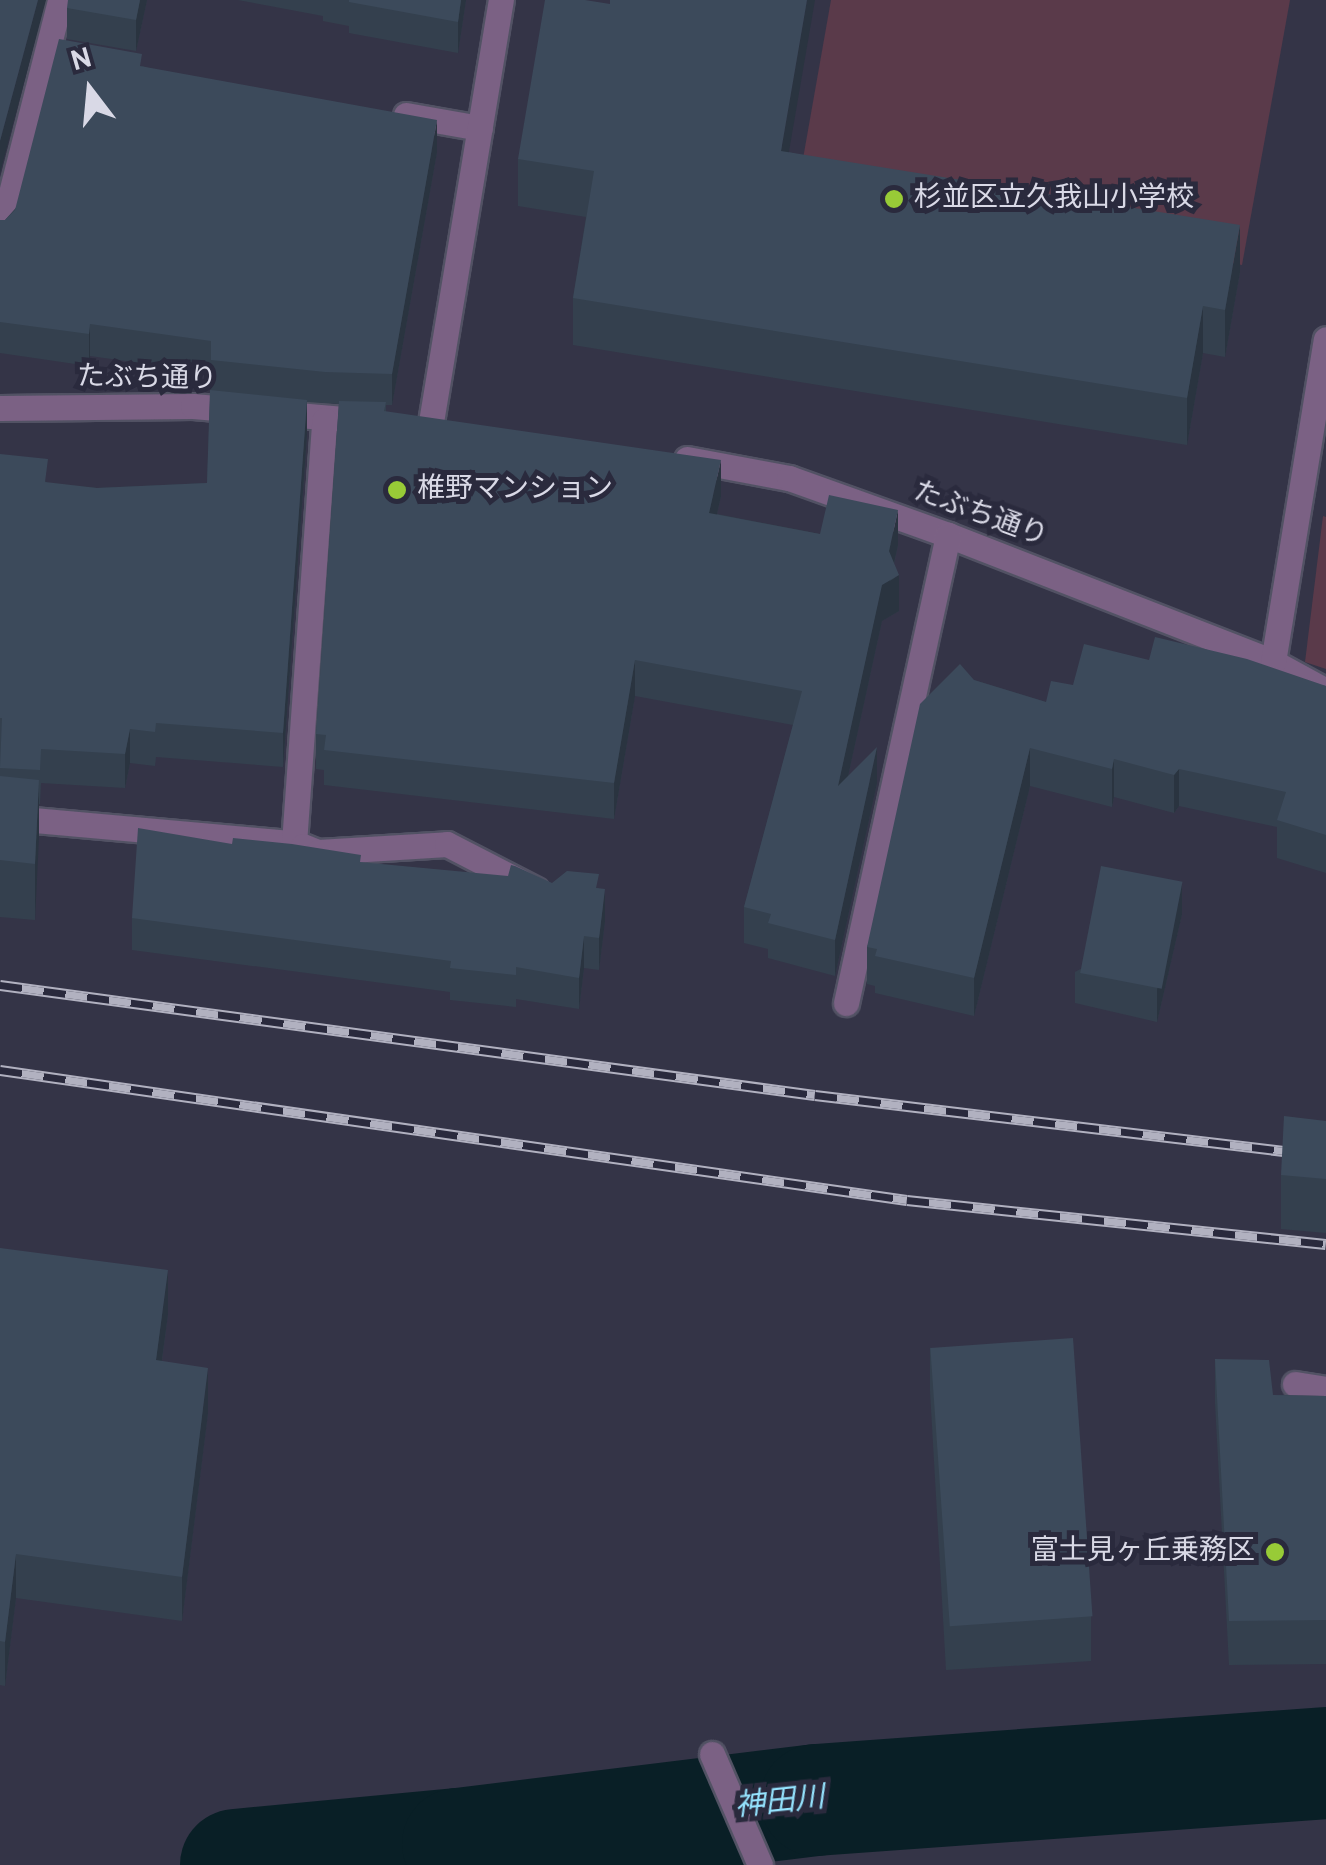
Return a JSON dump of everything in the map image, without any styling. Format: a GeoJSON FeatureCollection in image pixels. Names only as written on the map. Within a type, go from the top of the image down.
{"type":"FeatureCollection","features":[{"type":"Feature","properties":{"kind":"street"},"geometry":{"type":"LineString","coordinates":[[0,236],[56,53],[60,0]]}},
{"type":"Feature","properties":{"kind":"street"},"geometry":{"type":"LineString","coordinates":[[386,112],[480,128],[502,0]]}},
{"type":"Feature","properties":{"kind":"street","name":"たぶち通り"},"geometry":{"type":"LineString","coordinates":[[0,408],[194,406],[324,420],[423,422],[480,128]]}},
{"type":"Feature","properties":{"kind":"street"},"geometry":{"type":"LineString","coordinates":[[1273,662],[1326,338]]}},
{"type":"Feature","properties":{"kind":"street"},"geometry":{"type":"LineString","coordinates":[[294,842],[324,420]]}},
{"type":"Feature","properties":{"kind":"street","name":"たぶち通り"},"geometry":{"type":"LineString","coordinates":[[671,456],[788,478],[948,535],[1273,662],[1326,690]]}},
{"type":"Feature","properties":{"kind":"street"},"geometry":{"type":"LineString","coordinates":[[846,1003],[948,535]]}},
{"type":"Feature","properties":{"kind":"street"},"geometry":{"type":"LineString","coordinates":[[0,817],[294,842],[318,852],[447,844],[552,898]]}},
{"type":"Feature","properties":{"kind":"street"},"geometry":{"type":"LineString","coordinates":[[1295,1384],[1326,1390]]}},
{"type":"Feature","properties":{"kind":"street"},"geometry":{"type":"LineString","coordinates":[[716,1762],[760,1865]]}},
{"type":"Feature","properties":{"kind":"shaded area"},"geometry":{"type":"Polygon","coordinates":[[[831,0],[1290,0],[1242,265],[798,187],[831,0]]]}},
{"type":"Feature","properties":{"kind":"shaded area"},"geometry":{"type":"Polygon","coordinates":[[[1323,516],[1326,517],[1326,669],[1305,662],[1323,516]]]}},
{"type":"Feature","properties":{"kind":"building"},"geometry":{"type":"Polygon","coordinates":[[[0,0],[38,0],[0,141],[0,0]]]}},
{"type":"Feature","properties":{"kind":"building"},"geometry":{"type":"Polygon","coordinates":[[[68,0],[140,0],[136,20],[67,8],[68,0]]]}},
{"type":"Feature","properties":{"kind":"building"},"geometry":{"type":"Polygon","coordinates":[[[349,0],[461,0],[458,22],[349,0]]]}},
{"type":"Feature","properties":{"kind":"building"},"geometry":{"type":"Polygon","coordinates":[[[545,0],[610,4],[610,0],[807,0],[781,151],[1240,225],[1225,310],[1203,306],[1187,398],[573,298],[594,171],[518,159],[545,0]]]}},
{"type":"Feature","properties":{"kind":"building"},"geometry":{"type":"Polygon","coordinates":[[[59,39],[142,54],[140,66],[437,120],[392,374],[325,372],[211,360],[211,341],[90,324],[89,334],[0,322],[0,220],[15,210],[59,39]]]}},
{"type":"Feature","properties":{"kind":"building"},"geometry":{"type":"Polygon","coordinates":[[[210,390],[307,400],[283,733],[156,723],[155,732],[130,729],[125,754],[41,749],[40,770],[0,768],[0,454],[48,459],[45,482],[97,488],[207,483],[210,390]]]}},
{"type":"Feature","properties":{"kind":"building"},"geometry":{"type":"Polygon","coordinates":[[[339,401],[386,402],[384,411],[721,460],[709,513],[820,534],[829,495],[898,510],[889,551],[899,575],[882,585],[838,786],[877,747],[835,940],[768,923],[771,914],[744,907],[802,691],[635,660],[614,783],[324,750],[326,735],[316,734],[339,401]]]}},
{"type":"Feature","properties":{"kind":"building"},"geometry":{"type":"Polygon","coordinates":[[[1155,637],[1247,659],[1326,686],[1326,835],[1277,820],[1286,792],[1179,769],[1174,775],[1114,759],[1112,769],[1030,748],[974,978],[875,956],[877,949],[867,947],[920,704],[960,664],[974,680],[1046,702],[1051,681],[1073,685],[1084,644],[1149,660],[1155,637]]]}},
{"type":"Feature","properties":{"kind":"building"},"geometry":{"type":"Polygon","coordinates":[[[0,776],[39,780],[35,864],[0,860],[0,776]]]}},
{"type":"Feature","properties":{"kind":"building"},"geometry":{"type":"Polygon","coordinates":[[[138,828],[232,844],[233,838],[292,844],[361,855],[360,862],[508,876],[511,865],[552,883],[567,871],[599,874],[596,888],[605,889],[599,938],[584,936],[579,978],[516,967],[516,975],[450,968],[451,961],[132,918],[138,828]]]}},
{"type":"Feature","properties":{"kind":"building"},"geometry":{"type":"Polygon","coordinates":[[[1101,866],[1182,882],[1162,989],[1080,973],[1101,866]]]}},
{"type":"Feature","properties":{"kind":"building"},"geometry":{"type":"Polygon","coordinates":[[[1284,1116],[1326,1121],[1326,1179],[1281,1175],[1284,1116]]]}},
{"type":"Feature","properties":{"kind":"building"},"geometry":{"type":"Polygon","coordinates":[[[0,1248],[168,1270],[156,1360],[208,1368],[182,1577],[16,1554],[5,1642],[0,1641],[0,1248]]]}},
{"type":"Feature","properties":{"kind":"building"},"geometry":{"type":"Polygon","coordinates":[[[1073,1338],[1092,1616],[950,1626],[930,1348],[1073,1338]]]}},
{"type":"Feature","properties":{"kind":"building","name":"富士見ヶ丘乗務区"},"geometry":{"type":"Polygon","coordinates":[[[1215,1359],[1269,1360],[1273,1395],[1326,1396],[1326,1620],[1229,1621],[1215,1359]]]}},
{"type":"Feature","properties":{"kind":"waterway","name":"神田川"},"geometry":{"type":"LineString","coordinates":[[236,1865],[458,1844],[816,1800],[1326,1763]]}},
{"type":"Feature","properties":{"kind":"railway"},"geometry":{"type":"LineString","coordinates":[[0,985],[815,1095],[1326,1156]]}},
{"type":"Feature","properties":{"kind":"railway"},"geometry":{"type":"LineString","coordinates":[[0,1070],[907,1200],[1326,1244]]}},
{"type":"Feature","properties":{"kind":"place","name":"杉並区立久我山小学校"},"geometry":{"type":"Point","coordinates":[894,199]}},
{"type":"Feature","properties":{"kind":"place","name":"椎野マンション"},"geometry":{"type":"Point","coordinates":[397,490]}},
{"type":"Feature","properties":{"kind":"place","name":"富士見ヶ丘乗務区"},"geometry":{"type":"Point","coordinates":[1275,1552]}}]}
